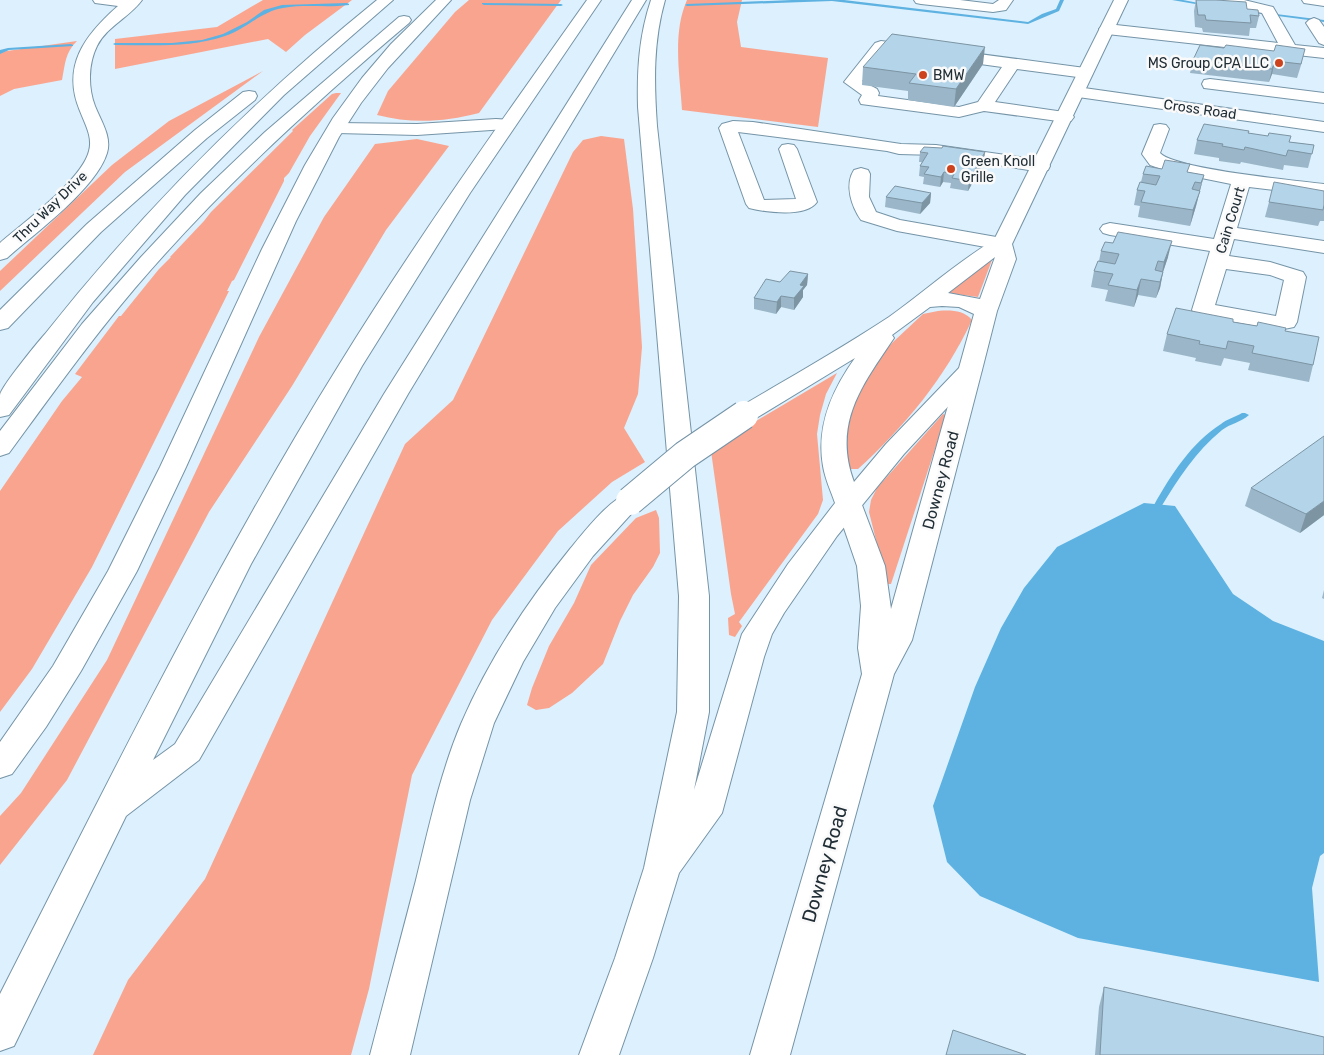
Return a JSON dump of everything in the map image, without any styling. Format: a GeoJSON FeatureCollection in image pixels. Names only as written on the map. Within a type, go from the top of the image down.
{"type":"FeatureCollection","features":[{"type":"Feature","properties":{"kind":"main road"},"geometry":{"type":"LineString","coordinates":[[100,0],[133,1]]}},
{"type":"Feature","properties":{"kind":"main road"},"geometry":{"type":"LineString","coordinates":[[0,410],[76,309],[164,204],[235,131],[340,36],[386,0]]}},
{"type":"Feature","properties":{"kind":"main road"},"geometry":{"type":"LineString","coordinates":[[0,448],[114,300],[207,199],[309,101],[428,0]]}},
{"type":"Feature","properties":{"kind":"main road"},"geometry":{"type":"LineString","coordinates":[[0,766],[61,679],[108,597],[179,455],[291,211],[337,128],[363,89],[396,48],[444,0]]}},
{"type":"Feature","properties":{"kind":"main road"},"geometry":{"type":"LineString","coordinates":[[0,1034],[237,564],[345,374],[460,193],[506,124],[594,0]]}},
{"type":"Feature","properties":{"kind":"main road"},"geometry":{"type":"LineString","coordinates":[[113,808],[187,752],[404,381],[639,0]]}},
{"type":"Feature","properties":{"kind":"main road"},"geometry":{"type":"LineString","coordinates":[[599,1055],[634,958],[662,868],[692,712],[694,596],[648,144],[646,56],[653,15],[658,0]]}},
{"type":"Feature","properties":{"kind":"main road"},"geometry":{"type":"LineString","coordinates":[[921,0],[993,8],[1001,7],[1006,0]]}},
{"type":"Feature","properties":{"kind":"main road"},"geometry":{"type":"LineString","coordinates":[[390,1055],[451,807],[478,724],[502,672],[531,620],[600,530],[666,469],[708,437],[895,323],[926,301],[983,254],[1002,244],[1121,0]]}},
{"type":"Feature","properties":{"kind":"main road"},"geometry":{"type":"LineString","coordinates":[[1225,0],[1270,14],[1289,49]]}},
{"type":"Feature","properties":{"kind":"main road"},"geometry":{"type":"LineString","coordinates":[[1309,0],[1324,2]]}},
{"type":"Feature","properties":{"kind":"main road","name":"Thru Way Drive"},"geometry":{"type":"LineString","coordinates":[[0,254],[73,188],[93,165],[100,144],[95,123],[85,102],[83,75],[85,57],[89,45],[133,1]]}},
{"type":"Feature","properties":{"kind":"main road"},"geometry":{"type":"LineString","coordinates":[[1314,23],[1324,40]]}},
{"type":"Feature","properties":{"kind":"main road"},"geometry":{"type":"LineString","coordinates":[[1107,29],[1226,44],[1324,53]]}},
{"type":"Feature","properties":{"kind":"main road"},"geometry":{"type":"LineString","coordinates":[[0,323],[94,228],[201,134],[251,95],[340,36]]}},
{"type":"Feature","properties":{"kind":"main road"},"geometry":{"type":"LineString","coordinates":[[1065,117],[984,106],[959,112],[867,100],[871,93],[852,82],[881,46],[1086,74]]}},
{"type":"Feature","properties":{"kind":"main road"},"geometry":{"type":"LineString","coordinates":[[984,106],[1012,64]]}},
{"type":"Feature","properties":{"kind":"main road"},"geometry":{"type":"LineString","coordinates":[[1210,84],[1324,98]]}},
{"type":"Feature","properties":{"kind":"main road","name":"Cross Road"},"geometry":{"type":"LineString","coordinates":[[1076,92],[1324,127]]}},
{"type":"Feature","properties":{"kind":"main road"},"geometry":{"type":"LineString","coordinates":[[337,128],[412,129],[472,124],[506,124]]}},
{"type":"Feature","properties":{"kind":"main road"},"geometry":{"type":"LineString","coordinates":[[733,144],[794,150],[807,202],[799,205],[767,206],[754,202],[733,144],[728,128],[741,126],[890,146],[898,149],[931,149],[1041,166]]}},
{"type":"Feature","properties":{"kind":"main road"},"geometry":{"type":"LineString","coordinates":[[1160,129],[1151,154],[1156,161],[1242,180]]}},
{"type":"Feature","properties":{"kind":"main road"},"geometry":{"type":"LineString","coordinates":[[898,149],[891,161],[857,166],[859,197],[868,216],[897,224],[1002,244]]}},
{"type":"Feature","properties":{"kind":"main road","name":"Cain Court"},"geometry":{"type":"LineString","coordinates":[[1222,247],[1293,275],[1295,278],[1286,322],[1279,323],[1203,310],[1242,180],[1324,190]]}},
{"type":"Feature","properties":{"kind":"main road"},"geometry":{"type":"LineString","coordinates":[[1110,229],[1222,247],[1324,248]]}},
{"type":"Feature","properties":{"kind":"main road","name":"Downey Road"},"geometry":{"type":"LineString","coordinates":[[770,1055],[878,674],[897,640],[986,311],[1006,259],[1002,244]]}},
{"type":"Feature","properties":{"kind":"main road"},"geometry":{"type":"LineString","coordinates":[[926,301],[948,298],[961,300],[973,303],[986,311]]}},
{"type":"Feature","properties":{"kind":"main road","name":"Downey Road"},"geometry":{"type":"LineString","coordinates":[[878,674],[872,648],[876,606],[871,566],[836,467],[833,435],[841,407],[852,380],[863,362],[895,323]]}},
{"type":"Feature","properties":{"kind":"main road"},"geometry":{"type":"LineString","coordinates":[[662,868],[705,813],[757,634],[798,570],[849,505],[895,449],[970,370]]}},
{"type":"Feature","properties":{"kind":"shaded area"},"geometry":{"type":"Polygon","coordinates":[[[263,0],[352,0],[305,35],[286,52],[268,39],[115,69],[115,39],[217,27],[263,0]]]}},
{"type":"Feature","properties":{"kind":"shaded area"},"geometry":{"type":"Polygon","coordinates":[[[469,0],[561,0],[479,113],[428,121],[403,120],[377,115],[388,91],[455,12],[469,0]]]}},
{"type":"Feature","properties":{"kind":"shaded area"},"geometry":{"type":"Polygon","coordinates":[[[687,0],[742,0],[737,22],[741,47],[828,58],[818,127],[682,110],[678,41],[682,13],[687,0]]]}},
{"type":"Feature","properties":{"kind":"shaded area"},"geometry":{"type":"Polygon","coordinates":[[[77,41],[68,54],[62,80],[14,89],[0,96],[0,52],[77,41]]]}},
{"type":"Feature","properties":{"kind":"shaded area"},"geometry":{"type":"Polygon","coordinates":[[[263,71],[125,172],[0,291],[0,271],[112,165],[169,121],[263,71]]]}},
{"type":"Feature","properties":{"kind":"shaded area"},"geometry":{"type":"Polygon","coordinates":[[[341,93],[310,136],[289,173],[284,178],[92,567],[32,669],[0,712],[0,491],[62,401],[82,377],[75,374],[119,316],[211,212],[292,130],[332,94],[341,93]]]}},
{"type":"Feature","properties":{"kind":"shaded area"},"geometry":{"type":"Polygon","coordinates":[[[601,136],[624,139],[633,209],[642,347],[638,394],[624,428],[645,462],[612,482],[558,531],[492,620],[412,775],[369,989],[351,1055],[93,1055],[128,980],[205,879],[405,444],[453,400],[573,152],[583,140],[601,136]]]}},
{"type":"Feature","properties":{"kind":"shaded area"},"geometry":{"type":"Polygon","coordinates":[[[417,139],[449,146],[386,230],[292,386],[209,512],[67,780],[0,865],[0,816],[21,793],[107,660],[259,337],[324,217],[375,144],[417,139]]]}},
{"type":"Feature","properties":{"kind":"shaded area"},"geometry":{"type":"Polygon","coordinates":[[[989,260],[992,260],[978,297],[949,293],[989,260]]]}},
{"type":"Feature","properties":{"kind":"shaded area"},"geometry":{"type":"Polygon","coordinates":[[[938,311],[956,311],[965,314],[972,320],[949,362],[908,418],[858,469],[850,469],[845,439],[848,416],[857,394],[879,358],[892,343],[923,314],[938,311]]]}},
{"type":"Feature","properties":{"kind":"shaded area"},"geometry":{"type":"Polygon","coordinates":[[[837,373],[826,394],[817,434],[823,500],[818,514],[739,622],[742,626],[735,637],[729,635],[728,618],[735,614],[711,451],[741,430],[837,373]]]}},
{"type":"Feature","properties":{"kind":"shaded area"},"geometry":{"type":"Polygon","coordinates":[[[943,414],[946,415],[891,584],[887,584],[869,512],[871,500],[877,488],[943,414]]]}},
{"type":"Feature","properties":{"kind":"shaded area"},"geometry":{"type":"Polygon","coordinates":[[[656,510],[659,518],[660,553],[653,567],[633,595],[620,621],[603,664],[572,693],[549,708],[536,710],[527,705],[549,646],[574,603],[591,565],[636,518],[656,510]]]}},
{"type":"Feature","properties":{"kind":"water"},"geometry":{"type":"Polygon","coordinates":[[[1144,503],[1175,506],[1233,594],[1273,621],[1324,641],[1324,853],[1320,856],[1312,888],[1319,982],[1078,938],[980,896],[947,862],[933,806],[975,687],[1001,628],[1024,588],[1057,547],[1144,503]]]}},
{"type":"Feature","properties":{"kind":"building"},"geometry":{"type":"Polygon","coordinates":[[[1196,0],[1246,2],[1247,9],[1258,10],[1259,16],[1250,15],[1251,23],[1206,20],[1205,15],[1198,15],[1196,0]]]}},
{"type":"Feature","properties":{"kind":"building"},"geometry":{"type":"Polygon","coordinates":[[[892,34],[985,47],[956,89],[909,83],[916,74],[863,67],[892,34]]]}},
{"type":"Feature","properties":{"kind":"building"},"geometry":{"type":"Polygon","coordinates":[[[1200,45],[1224,48],[1226,45],[1274,51],[1276,45],[1305,49],[1301,64],[1275,61],[1272,69],[1193,60],[1200,45]]]}},
{"type":"Feature","properties":{"kind":"building"},"geometry":{"type":"Polygon","coordinates":[[[1204,124],[1268,136],[1269,133],[1291,136],[1289,142],[1314,145],[1312,154],[1288,150],[1286,156],[1245,147],[1244,150],[1197,140],[1204,124]]]}},
{"type":"Feature","properties":{"kind":"building","name":"Green Knoll Grille"},"geometry":{"type":"Polygon","coordinates":[[[943,146],[985,152],[969,181],[952,178],[954,174],[944,172],[941,177],[924,174],[929,167],[920,166],[928,153],[920,152],[924,147],[942,148],[943,146]]]}},
{"type":"Feature","properties":{"kind":"building"},"geometry":{"type":"Polygon","coordinates":[[[1165,160],[1190,164],[1187,172],[1204,175],[1201,183],[1195,182],[1192,189],[1200,191],[1193,210],[1141,202],[1145,191],[1137,190],[1140,182],[1156,185],[1160,176],[1143,174],[1146,166],[1162,169],[1165,160]]]}},
{"type":"Feature","properties":{"kind":"building"},"geometry":{"type":"Polygon","coordinates":[[[1274,182],[1324,191],[1323,210],[1269,202],[1274,182]]]}},
{"type":"Feature","properties":{"kind":"building"},"geometry":{"type":"Polygon","coordinates":[[[895,186],[931,193],[922,203],[886,197],[895,186]]]}},
{"type":"Feature","properties":{"kind":"building"},"geometry":{"type":"Polygon","coordinates":[[[1118,232],[1172,241],[1164,262],[1158,261],[1155,270],[1163,272],[1160,282],[1141,279],[1137,290],[1108,285],[1113,274],[1094,271],[1098,261],[1115,264],[1119,254],[1101,251],[1105,242],[1113,243],[1118,232]]]}},
{"type":"Feature","properties":{"kind":"building"},"geometry":{"type":"Polygon","coordinates":[[[790,271],[808,274],[800,285],[804,286],[794,298],[781,296],[777,302],[754,298],[766,279],[780,282],[790,271]]]}},
{"type":"Feature","properties":{"kind":"building"},"geometry":{"type":"Polygon","coordinates":[[[1176,308],[1233,319],[1233,322],[1257,326],[1258,322],[1286,328],[1285,331],[1319,337],[1313,365],[1252,353],[1254,346],[1228,341],[1226,349],[1199,344],[1200,341],[1167,334],[1176,308]]]}},
{"type":"Feature","properties":{"kind":"building"},"geometry":{"type":"Polygon","coordinates":[[[1324,436],[1324,501],[1306,514],[1251,488],[1324,436]]]}},
{"type":"Feature","properties":{"kind":"building"},"geometry":{"type":"Polygon","coordinates":[[[1104,987],[1324,1037],[1324,1055],[1100,1055],[1104,987]]]}},
{"type":"Feature","properties":{"kind":"building"},"geometry":{"type":"Polygon","coordinates":[[[953,1030],[1026,1055],[946,1055],[953,1030]]]}},
{"type":"Feature","properties":{"kind":"waterway"},"geometry":{"type":"LineString","coordinates":[[687,5],[832,0],[1028,23],[1044,15],[1056,12],[1062,0]]}},
{"type":"Feature","properties":{"kind":"waterway"},"geometry":{"type":"LineString","coordinates":[[1174,0],[1207,5]]}},
{"type":"Feature","properties":{"kind":"waterway"},"geometry":{"type":"LineString","coordinates":[[115,44],[172,44],[202,41],[225,35],[249,23],[266,11],[284,6],[347,4]]}},
{"type":"Feature","properties":{"kind":"waterway"},"geometry":{"type":"LineString","coordinates":[[484,4],[561,5]]}},
{"type":"Feature","properties":{"kind":"waterway"},"geometry":{"type":"LineString","coordinates":[[1247,11],[1324,21]]}},
{"type":"Feature","properties":{"kind":"waterway"},"geometry":{"type":"LineString","coordinates":[[0,52],[8,49],[71,45]]}},
{"type":"Feature","properties":{"kind":"waterway"},"geometry":{"type":"LineString","coordinates":[[1158,505],[1178,473],[1201,444],[1229,422],[1245,415]]}},
{"type":"Feature","properties":{"kind":"place","name":"MS Group CPA LLC"},"geometry":{"type":"Point","coordinates":[1279,63]}},
{"type":"Feature","properties":{"kind":"place","name":"BMW"},"geometry":{"type":"Point","coordinates":[923,75]}},
{"type":"Feature","properties":{"kind":"place","name":"Green Knoll Grille"},"geometry":{"type":"Point","coordinates":[951,169]}}]}
